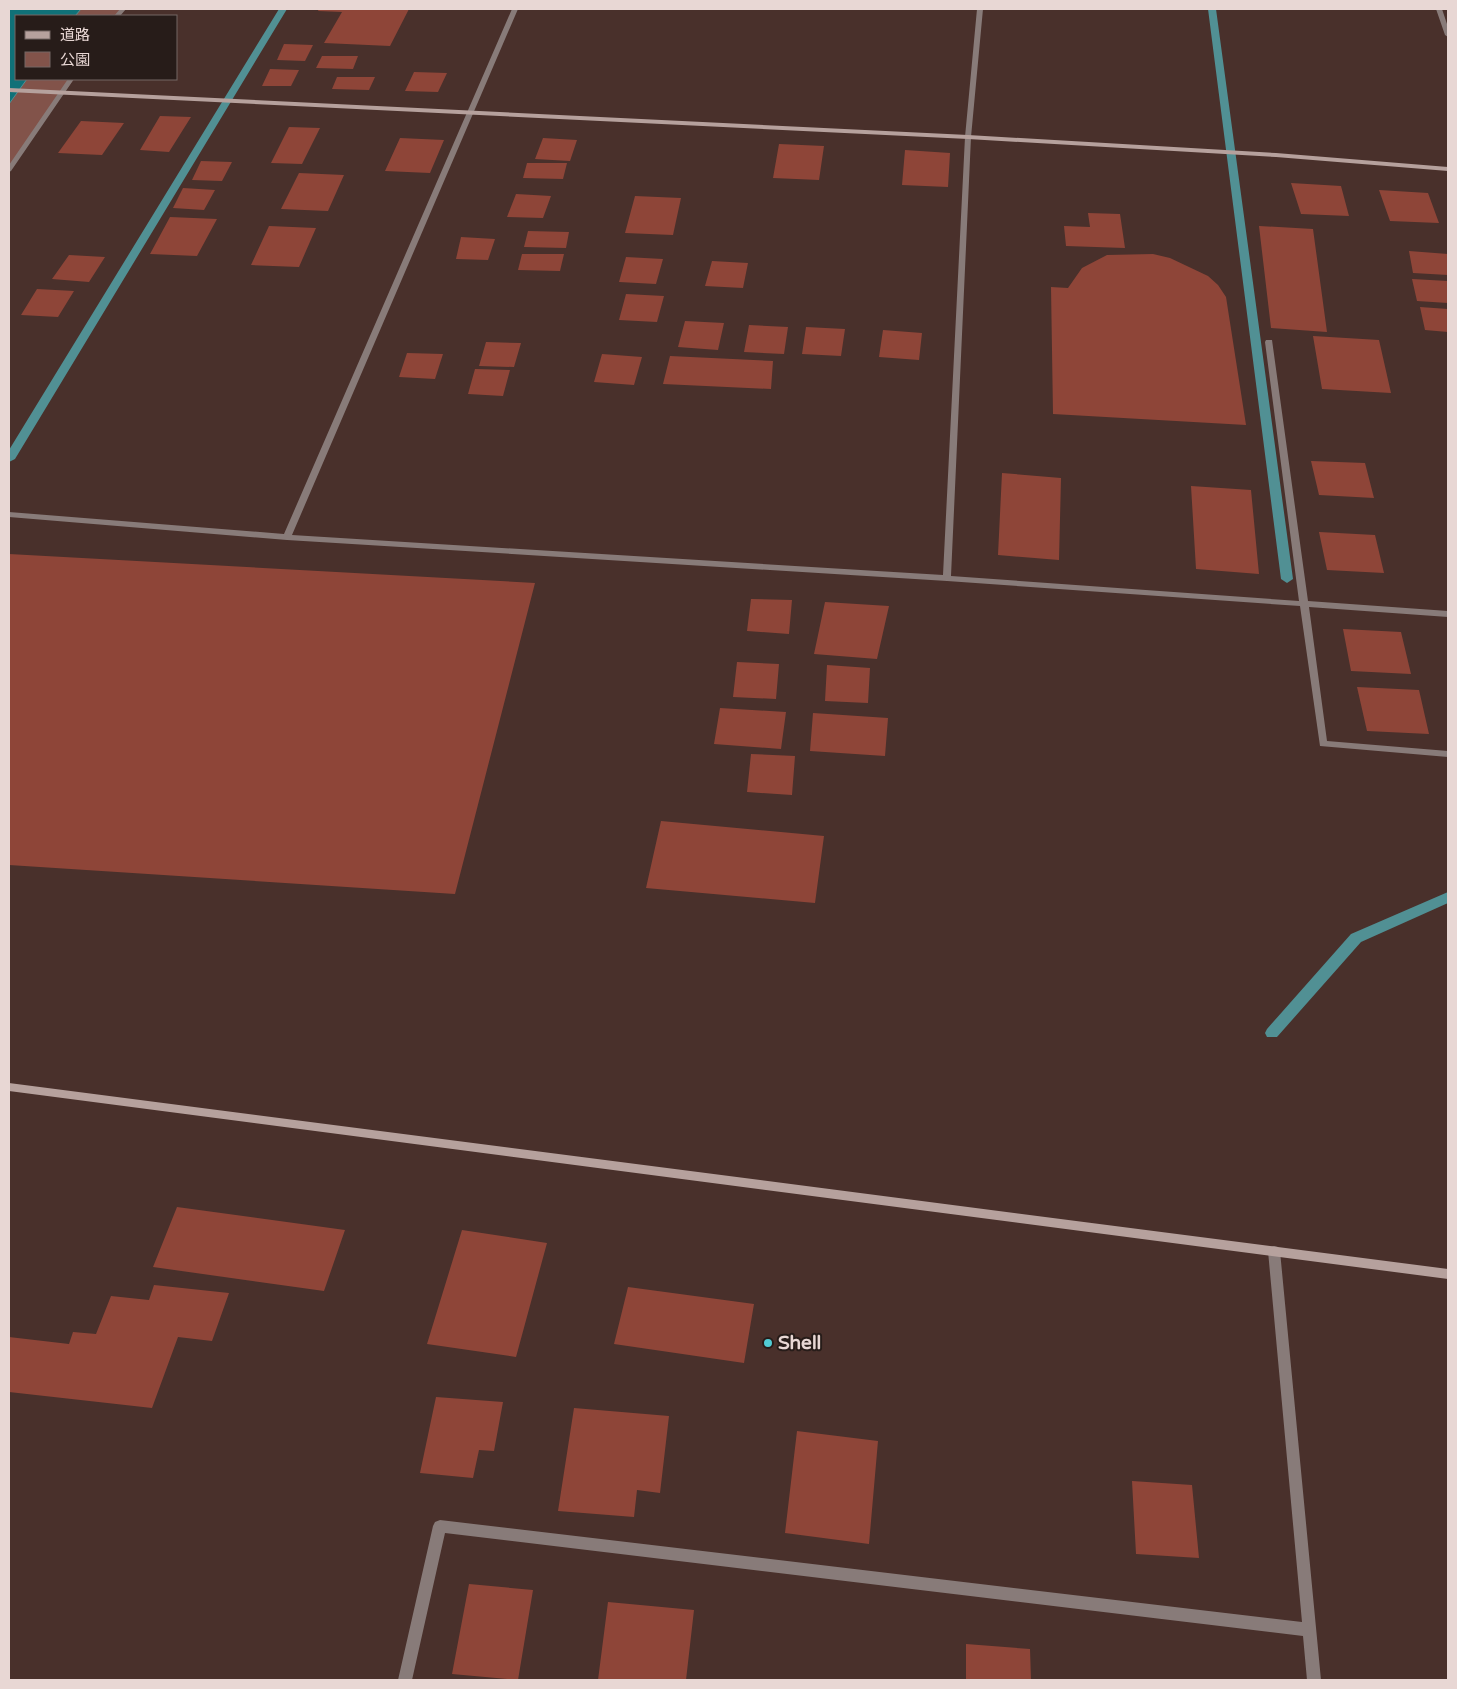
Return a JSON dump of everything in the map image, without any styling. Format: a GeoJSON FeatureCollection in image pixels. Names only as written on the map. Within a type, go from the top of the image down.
{"type":"FeatureCollection","features":[{"type":"Feature","properties":{"kind":"street"},"geometry":{"type":"LineString","coordinates":[[287,537],[515,9]]}},
{"type":"Feature","properties":{"kind":"street"},"geometry":{"type":"LineString","coordinates":[[947,578],[968,136],[980,9]]}},
{"type":"Feature","properties":{"kind":"street"},"geometry":{"type":"LineString","coordinates":[[1439,9],[1445,18],[1448,35]]}},
{"type":"Feature","properties":{"kind":"street"},"geometry":{"type":"LineString","coordinates":[[9,170],[71,80]]}},
{"type":"Feature","properties":{"kind":"street"},"geometry":{"type":"LineString","coordinates":[[9,90],[968,136],[1243,152],[1448,169]]}},
{"type":"Feature","properties":{"kind":"street"},"geometry":{"type":"LineString","coordinates":[[1269,342],[1322,744],[1448,754]]}},
{"type":"Feature","properties":{"kind":"street"},"geometry":{"type":"LineString","coordinates":[[14,516],[287,537],[947,578],[1448,614]]}},
{"type":"Feature","properties":{"kind":"street"},"geometry":{"type":"LineString","coordinates":[[9,1087],[1448,1274]]}},
{"type":"Feature","properties":{"kind":"street"},"geometry":{"type":"LineString","coordinates":[[1274,1251],[1314,1680]]}},
{"type":"Feature","properties":{"kind":"street"},"geometry":{"type":"LineString","coordinates":[[405,1680],[440,1526],[1310,1630]]}},
{"type":"Feature","properties":{"kind":"green space"},"geometry":{"type":"Polygon","coordinates":[[[9,9],[124,9],[120,15],[15,15],[15,80],[73,80],[9,170],[9,9]]]}},
{"type":"Feature","properties":{"kind":"water"},"geometry":{"type":"Polygon","coordinates":[[[9,9],[81,9],[76,15],[15,15],[15,80],[26,80],[9,104],[9,9]]]}},
{"type":"Feature","properties":{"kind":"building"},"geometry":{"type":"Polygon","coordinates":[[[319,9],[409,9],[390,46],[324,43],[342,12],[318,11],[319,9]]]}},
{"type":"Feature","properties":{"kind":"building"},"geometry":{"type":"Polygon","coordinates":[[[284,44],[313,45],[305,61],[277,60],[284,44]]]}},
{"type":"Feature","properties":{"kind":"building"},"geometry":{"type":"Polygon","coordinates":[[[322,56],[358,56],[353,69],[316,68],[322,56]]]}},
{"type":"Feature","properties":{"kind":"building"},"geometry":{"type":"Polygon","coordinates":[[[270,69],[299,70],[291,86],[262,86],[270,69]]]}},
{"type":"Feature","properties":{"kind":"building"},"geometry":{"type":"Polygon","coordinates":[[[414,72],[447,73],[438,92],[405,91],[414,72]]]}},
{"type":"Feature","properties":{"kind":"building"},"geometry":{"type":"Polygon","coordinates":[[[337,77],[375,77],[369,90],[332,89],[337,77]]]}},
{"type":"Feature","properties":{"kind":"building"},"geometry":{"type":"Polygon","coordinates":[[[160,116],[191,117],[169,152],[140,150],[160,116]]]}},
{"type":"Feature","properties":{"kind":"building"},"geometry":{"type":"Polygon","coordinates":[[[81,121],[124,123],[102,155],[58,153],[81,121]]]}},
{"type":"Feature","properties":{"kind":"building"},"geometry":{"type":"Polygon","coordinates":[[[289,127],[320,128],[302,164],[271,163],[289,127]]]}},
{"type":"Feature","properties":{"kind":"building"},"geometry":{"type":"Polygon","coordinates":[[[400,138],[444,140],[430,173],[385,171],[400,138]]]}},
{"type":"Feature","properties":{"kind":"building"},"geometry":{"type":"Polygon","coordinates":[[[543,138],[577,140],[570,161],[535,159],[543,138]]]}},
{"type":"Feature","properties":{"kind":"building"},"geometry":{"type":"Polygon","coordinates":[[[779,144],[824,146],[819,180],[773,178],[779,144]]]}},
{"type":"Feature","properties":{"kind":"building"},"geometry":{"type":"Polygon","coordinates":[[[905,150],[950,153],[948,187],[902,185],[905,150]]]}},
{"type":"Feature","properties":{"kind":"building"},"geometry":{"type":"Polygon","coordinates":[[[201,161],[232,162],[222,181],[192,180],[201,161]]]}},
{"type":"Feature","properties":{"kind":"building"},"geometry":{"type":"Polygon","coordinates":[[[527,163],[567,163],[563,179],[523,178],[527,163]]]}},
{"type":"Feature","properties":{"kind":"building"},"geometry":{"type":"Polygon","coordinates":[[[299,173],[344,175],[328,211],[281,209],[299,173]]]}},
{"type":"Feature","properties":{"kind":"building"},"geometry":{"type":"Polygon","coordinates":[[[1291,183],[1341,186],[1349,216],[1301,214],[1291,183]]]}},
{"type":"Feature","properties":{"kind":"building"},"geometry":{"type":"Polygon","coordinates":[[[183,188],[215,190],[204,210],[173,208],[183,188]]]}},
{"type":"Feature","properties":{"kind":"building"},"geometry":{"type":"Polygon","coordinates":[[[1379,190],[1428,193],[1439,223],[1390,221],[1379,190]]]}},
{"type":"Feature","properties":{"kind":"building"},"geometry":{"type":"Polygon","coordinates":[[[516,194],[551,196],[543,218],[507,217],[516,194]]]}},
{"type":"Feature","properties":{"kind":"building"},"geometry":{"type":"Polygon","coordinates":[[[635,196],[681,198],[673,235],[625,233],[635,196]]]}},
{"type":"Feature","properties":{"kind":"building"},"geometry":{"type":"Polygon","coordinates":[[[1088,213],[1120,214],[1125,248],[1066,246],[1064,226],[1090,227],[1088,213]]]}},
{"type":"Feature","properties":{"kind":"building"},"geometry":{"type":"Polygon","coordinates":[[[170,217],[217,219],[197,256],[150,254],[170,217]]]}},
{"type":"Feature","properties":{"kind":"building"},"geometry":{"type":"Polygon","coordinates":[[[269,226],[316,228],[299,267],[251,265],[269,226]]]}},
{"type":"Feature","properties":{"kind":"building"},"geometry":{"type":"Polygon","coordinates":[[[1259,226],[1313,229],[1327,332],[1271,328],[1259,226]]]}},
{"type":"Feature","properties":{"kind":"building"},"geometry":{"type":"Polygon","coordinates":[[[528,231],[569,232],[566,248],[524,247],[528,231]]]}},
{"type":"Feature","properties":{"kind":"building"},"geometry":{"type":"Polygon","coordinates":[[[461,237],[495,239],[488,260],[456,259],[461,237]]]}},
{"type":"Feature","properties":{"kind":"building"},"geometry":{"type":"Polygon","coordinates":[[[1409,251],[1448,254],[1448,275],[1413,273],[1409,251]]]}},
{"type":"Feature","properties":{"kind":"building"},"geometry":{"type":"Polygon","coordinates":[[[522,254],[564,254],[560,271],[518,270],[522,254]]]}},
{"type":"Feature","properties":{"kind":"building"},"geometry":{"type":"Polygon","coordinates":[[[1153,254],[1170,258],[1208,276],[1218,285],[1226,297],[1246,425],[1053,414],[1051,287],[1068,288],[1082,268],[1107,255],[1153,254]]]}},
{"type":"Feature","properties":{"kind":"building"},"geometry":{"type":"Polygon","coordinates":[[[69,255],[105,257],[89,282],[52,279],[69,255]]]}},
{"type":"Feature","properties":{"kind":"building"},"geometry":{"type":"Polygon","coordinates":[[[626,257],[663,259],[656,284],[619,282],[626,257]]]}},
{"type":"Feature","properties":{"kind":"building"},"geometry":{"type":"Polygon","coordinates":[[[712,261],[748,263],[743,288],[705,286],[712,261]]]}},
{"type":"Feature","properties":{"kind":"building"},"geometry":{"type":"Polygon","coordinates":[[[1412,279],[1448,281],[1448,303],[1417,301],[1412,279]]]}},
{"type":"Feature","properties":{"kind":"building"},"geometry":{"type":"Polygon","coordinates":[[[37,289],[74,291],[58,317],[21,315],[37,289]]]}},
{"type":"Feature","properties":{"kind":"building"},"geometry":{"type":"Polygon","coordinates":[[[626,294],[664,296],[657,322],[619,320],[626,294]]]}},
{"type":"Feature","properties":{"kind":"building"},"geometry":{"type":"Polygon","coordinates":[[[1420,307],[1448,309],[1448,332],[1425,330],[1420,307]]]}},
{"type":"Feature","properties":{"kind":"building"},"geometry":{"type":"Polygon","coordinates":[[[685,321],[724,323],[718,350],[678,347],[685,321]]]}},
{"type":"Feature","properties":{"kind":"building"},"geometry":{"type":"Polygon","coordinates":[[[749,325],[788,327],[784,354],[744,352],[749,325]]]}},
{"type":"Feature","properties":{"kind":"building"},"geometry":{"type":"Polygon","coordinates":[[[806,327],[845,329],[841,356],[802,354],[806,327]]]}},
{"type":"Feature","properties":{"kind":"building"},"geometry":{"type":"Polygon","coordinates":[[[883,330],[922,333],[919,360],[879,357],[883,330]]]}},
{"type":"Feature","properties":{"kind":"building"},"geometry":{"type":"Polygon","coordinates":[[[1313,336],[1379,340],[1391,393],[1322,389],[1313,336]]]}},
{"type":"Feature","properties":{"kind":"building"},"geometry":{"type":"Polygon","coordinates":[[[486,342],[521,343],[514,367],[479,366],[486,342]]]}},
{"type":"Feature","properties":{"kind":"building"},"geometry":{"type":"Polygon","coordinates":[[[407,353],[443,354],[435,379],[399,377],[407,353]]]}},
{"type":"Feature","properties":{"kind":"building"},"geometry":{"type":"Polygon","coordinates":[[[602,354],[642,357],[634,385],[594,382],[602,354]]]}},
{"type":"Feature","properties":{"kind":"building"},"geometry":{"type":"Polygon","coordinates":[[[670,356],[773,361],[771,389],[663,384],[670,356]]]}},
{"type":"Feature","properties":{"kind":"building"},"geometry":{"type":"Polygon","coordinates":[[[475,369],[510,370],[503,396],[468,394],[475,369]]]}},
{"type":"Feature","properties":{"kind":"building"},"geometry":{"type":"Polygon","coordinates":[[[1311,461],[1365,463],[1374,498],[1319,495],[1311,461]]]}},
{"type":"Feature","properties":{"kind":"building"},"geometry":{"type":"Polygon","coordinates":[[[1002,473],[1061,478],[1059,560],[998,555],[1002,473]]]}},
{"type":"Feature","properties":{"kind":"building"},"geometry":{"type":"Polygon","coordinates":[[[1191,486],[1251,490],[1259,574],[1196,569],[1191,486]]]}},
{"type":"Feature","properties":{"kind":"building"},"geometry":{"type":"Polygon","coordinates":[[[1319,532],[1375,535],[1384,573],[1327,570],[1319,532]]]}},
{"type":"Feature","properties":{"kind":"building"},"geometry":{"type":"Polygon","coordinates":[[[9,554],[535,583],[455,894],[9,865],[9,554]]]}},
{"type":"Feature","properties":{"kind":"building"},"geometry":{"type":"Polygon","coordinates":[[[751,599],[792,600],[789,634],[747,631],[751,599]]]}},
{"type":"Feature","properties":{"kind":"building"},"geometry":{"type":"Polygon","coordinates":[[[825,602],[889,606],[877,659],[814,654],[825,602]]]}},
{"type":"Feature","properties":{"kind":"building"},"geometry":{"type":"Polygon","coordinates":[[[1343,629],[1401,632],[1411,674],[1351,671],[1343,629]]]}},
{"type":"Feature","properties":{"kind":"building"},"geometry":{"type":"Polygon","coordinates":[[[737,662],[779,664],[776,699],[733,697],[737,662]]]}},
{"type":"Feature","properties":{"kind":"building"},"geometry":{"type":"Polygon","coordinates":[[[827,665],[870,668],[868,703],[825,701],[827,665]]]}},
{"type":"Feature","properties":{"kind":"building"},"geometry":{"type":"Polygon","coordinates":[[[1357,687],[1419,690],[1429,734],[1367,731],[1357,687]]]}},
{"type":"Feature","properties":{"kind":"building"},"geometry":{"type":"Polygon","coordinates":[[[720,708],[786,712],[781,749],[714,744],[720,708]]]}},
{"type":"Feature","properties":{"kind":"building"},"geometry":{"type":"Polygon","coordinates":[[[813,713],[888,718],[885,756],[810,751],[813,713]]]}},
{"type":"Feature","properties":{"kind":"building"},"geometry":{"type":"Polygon","coordinates":[[[751,754],[795,756],[792,795],[747,792],[751,754]]]}},
{"type":"Feature","properties":{"kind":"building"},"geometry":{"type":"Polygon","coordinates":[[[661,821],[824,836],[815,903],[646,888],[661,821]]]}},
{"type":"Feature","properties":{"kind":"building"},"geometry":{"type":"Polygon","coordinates":[[[177,1207],[345,1230],[324,1291],[153,1267],[177,1207]]]}},
{"type":"Feature","properties":{"kind":"building"},"geometry":{"type":"Polygon","coordinates":[[[462,1230],[547,1243],[516,1357],[427,1344],[462,1230]]]}},
{"type":"Feature","properties":{"kind":"building"},"geometry":{"type":"Polygon","coordinates":[[[154,1285],[229,1293],[212,1341],[178,1337],[152,1408],[9,1392],[9,1337],[69,1344],[73,1332],[96,1334],[111,1296],[149,1300],[154,1285]]]}},
{"type":"Feature","properties":{"kind":"building"},"geometry":{"type":"Polygon","coordinates":[[[628,1287],[754,1304],[744,1363],[614,1344],[628,1287]]]}},
{"type":"Feature","properties":{"kind":"building"},"geometry":{"type":"Polygon","coordinates":[[[436,1397],[503,1402],[494,1451],[479,1450],[473,1478],[420,1473],[436,1397]]]}},
{"type":"Feature","properties":{"kind":"building"},"geometry":{"type":"Polygon","coordinates":[[[574,1408],[669,1416],[660,1493],[637,1490],[634,1517],[558,1511],[574,1408]]]}},
{"type":"Feature","properties":{"kind":"building"},"geometry":{"type":"Polygon","coordinates":[[[797,1431],[878,1441],[869,1544],[785,1533],[797,1431]]]}},
{"type":"Feature","properties":{"kind":"building"},"geometry":{"type":"Polygon","coordinates":[[[1132,1481],[1192,1485],[1199,1558],[1136,1554],[1132,1481]]]}},
{"type":"Feature","properties":{"kind":"building"},"geometry":{"type":"Polygon","coordinates":[[[469,1584],[533,1590],[518,1680],[452,1674],[469,1584]]]}},
{"type":"Feature","properties":{"kind":"building"},"geometry":{"type":"Polygon","coordinates":[[[608,1602],[694,1610],[686,1680],[598,1680],[608,1602]]]}},
{"type":"Feature","properties":{"kind":"building"},"geometry":{"type":"Polygon","coordinates":[[[966,1644],[1030,1649],[1031,1680],[966,1680],[966,1644]]]}},
{"type":"Feature","properties":{"kind":"waterway"},"geometry":{"type":"LineString","coordinates":[[9,459],[283,9]]}},
{"type":"Feature","properties":{"kind":"waterway"},"geometry":{"type":"LineString","coordinates":[[1212,9],[1287,579]]}},
{"type":"Feature","properties":{"kind":"waterway"},"geometry":{"type":"LineString","coordinates":[[1272,1033],[1356,938],[1448,897]]}},
{"type":"Feature","properties":{"kind":"place","name":"Shell"},"geometry":{"type":"Point","coordinates":[768,1343]}}]}
